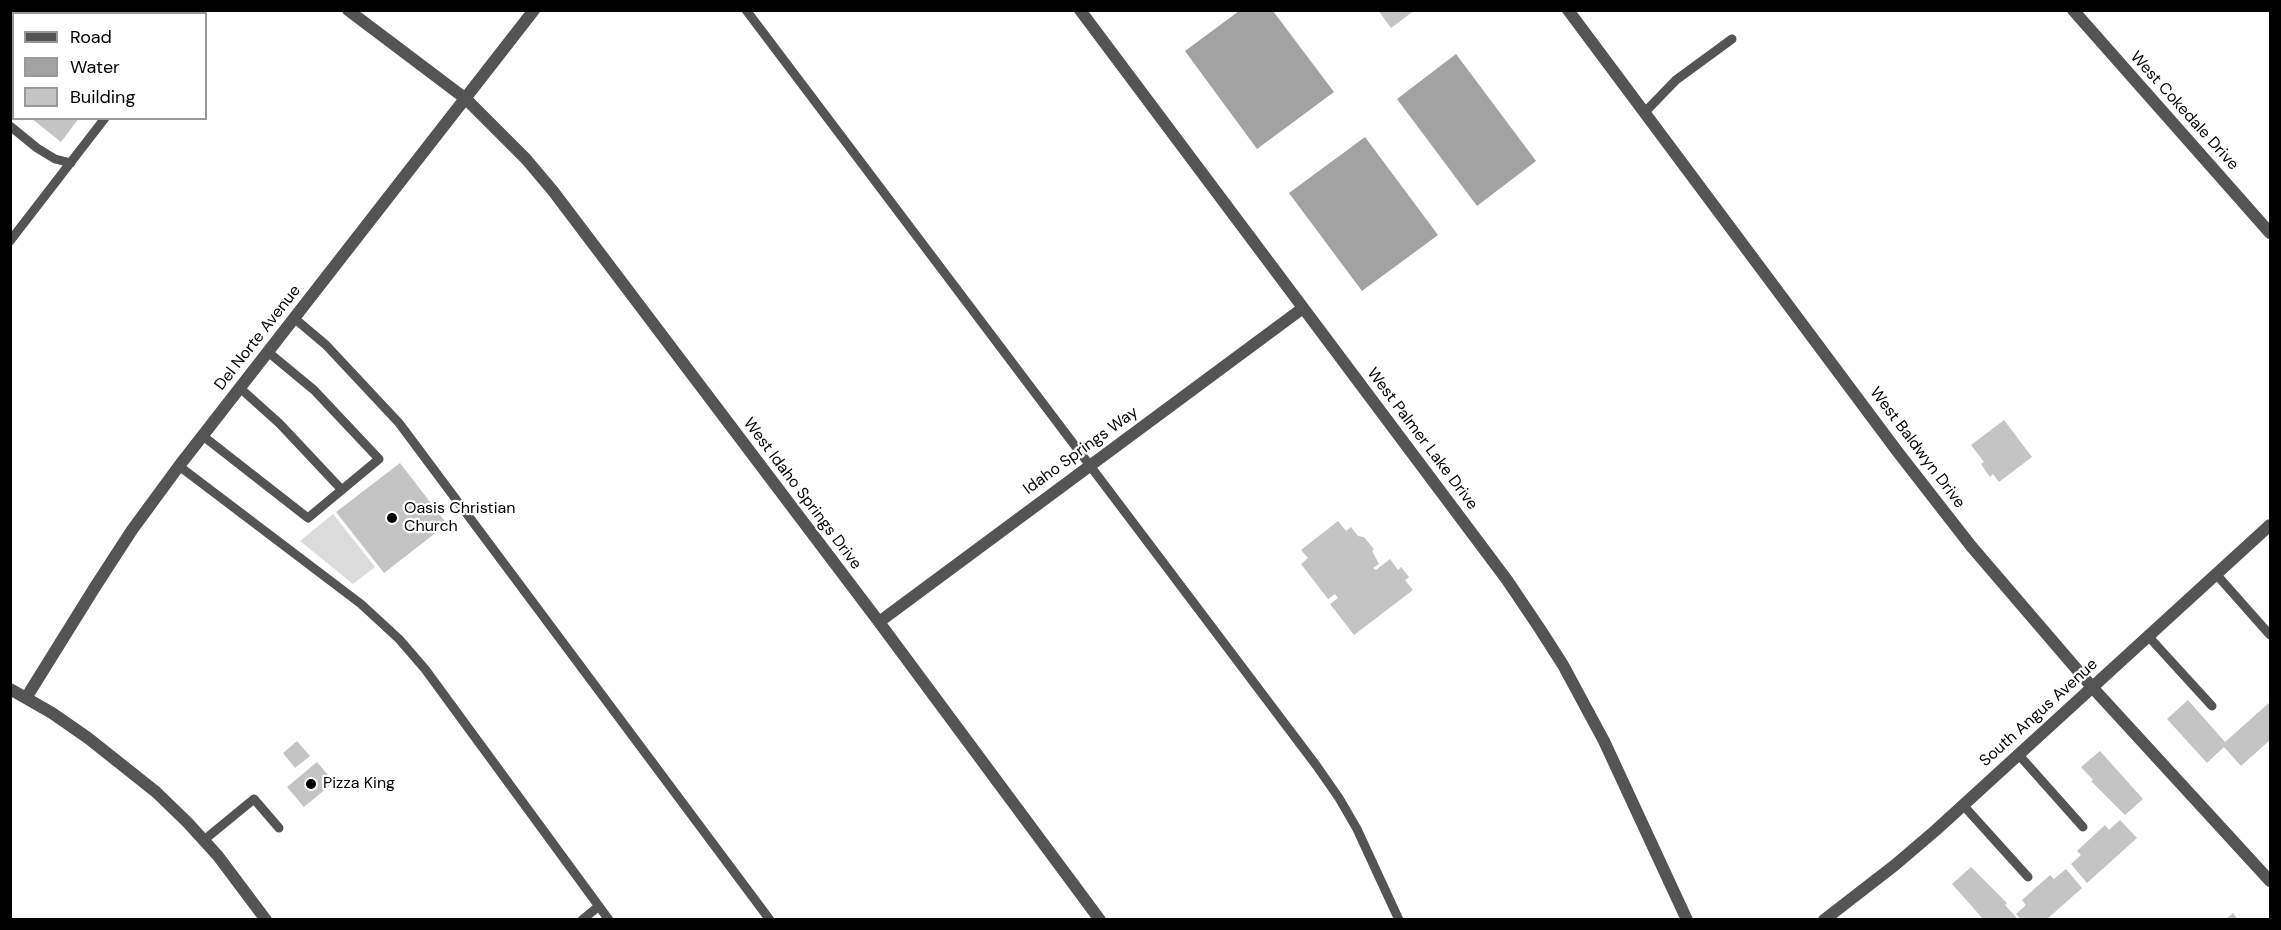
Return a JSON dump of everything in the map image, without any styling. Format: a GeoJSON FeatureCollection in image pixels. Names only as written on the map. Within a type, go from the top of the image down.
{"type":"FeatureCollection","features":[{"type":"Feature","properties":{"kind":"street","name":"West Idaho Springs Drive"},"geometry":{"type":"LineString","coordinates":[[348,10],[466,99],[526,159],[553,191],[879,622],[1100,920]]}},
{"type":"Feature","properties":{"kind":"street","name":"Del Norte Avenue"},"geometry":{"type":"LineString","coordinates":[[26,698],[94,587],[179,466],[534,10]]}},
{"type":"Feature","properties":{"kind":"street","name":"West Palmer Lake Drive"},"geometry":{"type":"LineString","coordinates":[[1080,10],[1507,580],[1558,656],[1604,741],[1687,920]]}},
{"type":"Feature","properties":{"kind":"street","name":"West Baldwyn Drive"},"geometry":{"type":"LineString","coordinates":[[1568,10],[1897,451],[2028,615],[2271,881]]}},
{"type":"Feature","properties":{"kind":"street","name":"West Cokedale Drive"},"geometry":{"type":"LineString","coordinates":[[2073,10],[2271,233]]}},
{"type":"Feature","properties":{"kind":"street","name":"Idaho Springs Way"},"geometry":{"type":"LineString","coordinates":[[879,622],[1303,308]]}},
{"type":"Feature","properties":{"kind":"street","name":"South Angus Avenue"},"geometry":{"type":"LineString","coordinates":[[1824,920],[1895,865],[1963,805],[2271,525]]}},
{"type":"Feature","properties":{"kind":"street"},"geometry":{"type":"LineString","coordinates":[[10,689],[79,732],[156,792],[204,840],[247,892],[266,920]]}},
{"type":"Feature","properties":{"kind":"lane"},"geometry":{"type":"LineString","coordinates":[[746,10],[1339,798],[1378,872],[1399,920]]}},
{"type":"Feature","properties":{"kind":"lane"},"geometry":{"type":"LineString","coordinates":[[10,32],[12,25]]}},
{"type":"Feature","properties":{"kind":"lane"},"geometry":{"type":"LineString","coordinates":[[1644,113],[1676,80],[1732,39]]}},
{"type":"Feature","properties":{"kind":"lane"},"geometry":{"type":"LineString","coordinates":[[10,241],[103,120]]}},
{"type":"Feature","properties":{"kind":"lane"},"geometry":{"type":"LineString","coordinates":[[10,126],[55,159],[71,163]]}},
{"type":"Feature","properties":{"kind":"lane"},"geometry":{"type":"LineString","coordinates":[[294,318],[326,345],[399,423],[770,920]]}},
{"type":"Feature","properties":{"kind":"lane"},"geometry":{"type":"LineString","coordinates":[[203,436],[308,518],[379,459],[314,390],[268,351]]}},
{"type":"Feature","properties":{"kind":"lane"},"geometry":{"type":"LineString","coordinates":[[240,388],[280,424],[342,490]]}},
{"type":"Feature","properties":{"kind":"lane"},"geometry":{"type":"LineString","coordinates":[[179,466],[361,604],[399,639],[425,669],[609,920]]}},
{"type":"Feature","properties":{"kind":"lane"},"geometry":{"type":"LineString","coordinates":[[2216,574],[2271,635]]}},
{"type":"Feature","properties":{"kind":"lane"},"geometry":{"type":"LineString","coordinates":[[2148,636],[2212,706]]}},
{"type":"Feature","properties":{"kind":"lane"},"geometry":{"type":"LineString","coordinates":[[2018,754],[2083,827]]}},
{"type":"Feature","properties":{"kind":"lane"},"geometry":{"type":"LineString","coordinates":[[204,840],[254,798],[279,828]]}},
{"type":"Feature","properties":{"kind":"lane"},"geometry":{"type":"LineString","coordinates":[[1963,805],[2028,877]]}},
{"type":"Feature","properties":{"kind":"lane"},"geometry":{"type":"LineString","coordinates":[[582,920],[599,906]]}},
{"type":"Feature","properties":{"kind":"shaded area"},"geometry":{"type":"Polygon","coordinates":[[[333,514],[375,567],[353,584],[300,541],[333,514]]]}},
{"type":"Feature","properties":{"kind":"water"},"geometry":{"type":"Polygon","coordinates":[[[1239,11],[1273,11],[1334,92],[1257,149],[1185,51],[1239,11]]]}},
{"type":"Feature","properties":{"kind":"water"},"geometry":{"type":"Polygon","coordinates":[[[1456,54],[1536,161],[1477,206],[1397,99],[1456,54]]]}},
{"type":"Feature","properties":{"kind":"water"},"geometry":{"type":"Polygon","coordinates":[[[1365,137],[1438,235],[1362,291],[1289,193],[1365,137]]]}},
{"type":"Feature","properties":{"kind":"building"},"geometry":{"type":"Polygon","coordinates":[[[1378,10],[1415,10],[1391,28],[1378,10]]]}},
{"type":"Feature","properties":{"kind":"building"},"geometry":{"type":"Polygon","coordinates":[[[34,120],[78,120],[61,142],[34,120]]]}},
{"type":"Feature","properties":{"kind":"building"},"geometry":{"type":"Polygon","coordinates":[[[2004,420],[2032,457],[1999,482],[1993,474],[1990,477],[1981,464],[1984,462],[1971,445],[2004,420]]]}},
{"type":"Feature","properties":{"kind":"building","name":"Oasis Christian Church"},"geometry":{"type":"Polygon","coordinates":[[[400,463],[447,524],[384,573],[336,512],[400,463]]]}},
{"type":"Feature","properties":{"kind":"building"},"geometry":{"type":"Polygon","coordinates":[[[1338,521],[1346,531],[1351,527],[1358,536],[1364,537],[1374,549],[1372,551],[1379,564],[1373,568],[1376,570],[1390,559],[1398,570],[1401,567],[1409,577],[1405,580],[1413,590],[1354,635],[1330,604],[1338,598],[1335,594],[1328,599],[1301,564],[1308,558],[1301,550],[1338,521]]]}},
{"type":"Feature","properties":{"kind":"building"},"geometry":{"type":"Polygon","coordinates":[[[2188,700],[2225,742],[2270,702],[2270,740],[2241,766],[2224,747],[2207,763],[2167,719],[2188,700]]]}},
{"type":"Feature","properties":{"kind":"building"},"geometry":{"type":"Polygon","coordinates":[[[297,741],[310,756],[295,768],[283,753],[297,741]]]}},
{"type":"Feature","properties":{"kind":"building"},"geometry":{"type":"Polygon","coordinates":[[[2100,751],[2143,799],[2125,815],[2091,781],[2093,780],[2081,767],[2100,751]]]}},
{"type":"Feature","properties":{"kind":"building","name":"Pizza King"},"geometry":{"type":"Polygon","coordinates":[[[317,762],[334,782],[304,807],[287,787],[317,762]]]}},
{"type":"Feature","properties":{"kind":"building"},"geometry":{"type":"Polygon","coordinates":[[[2120,820],[2137,838],[2087,883],[2071,864],[2081,855],[2077,851],[2105,825],[2109,830],[2120,820]]]}},
{"type":"Feature","properties":{"kind":"building"},"geometry":{"type":"Polygon","coordinates":[[[1971,867],[2007,903],[2005,905],[2016,917],[2014,920],[1984,920],[1952,884],[1971,867]]]}},
{"type":"Feature","properties":{"kind":"building"},"geometry":{"type":"Polygon","coordinates":[[[2066,869],[2082,888],[2046,920],[2022,920],[2016,914],[2026,905],[2022,900],[2050,875],[2054,879],[2066,869]]]}},
{"type":"Feature","properties":{"kind":"building"},"geometry":{"type":"Polygon","coordinates":[[[2233,913],[2238,920],[2225,920],[2233,913]]]}},
{"type":"Feature","properties":{"kind":"place","name":"Oasis Christian Church"},"geometry":{"type":"Point","coordinates":[392,518]}},
{"type":"Feature","properties":{"kind":"place","name":"Pizza King"},"geometry":{"type":"Point","coordinates":[311,784]}}]}
